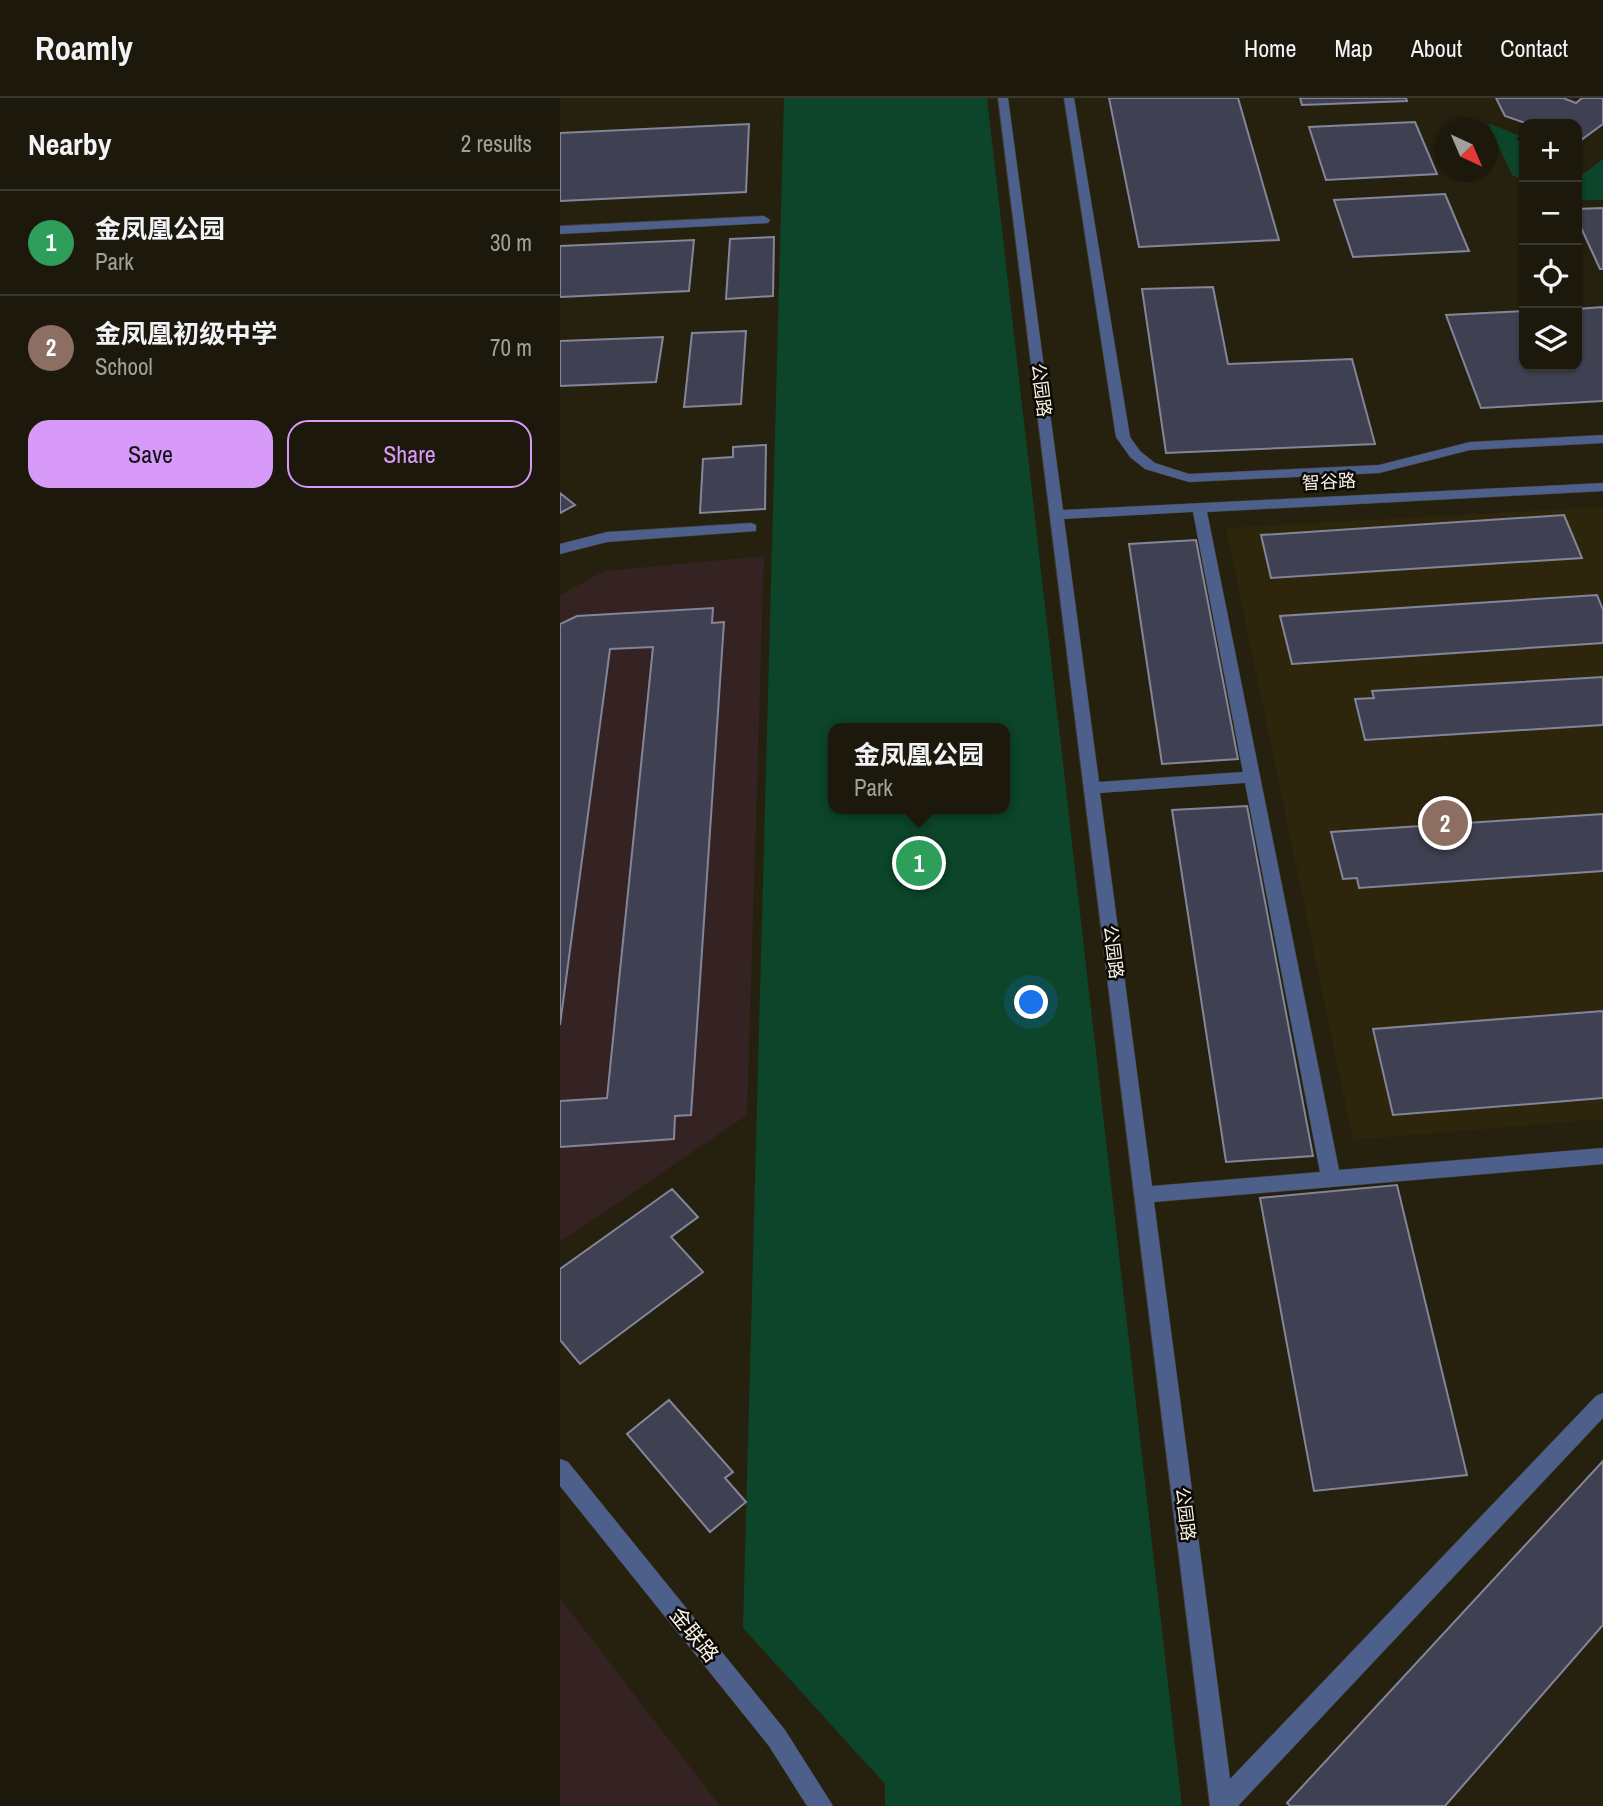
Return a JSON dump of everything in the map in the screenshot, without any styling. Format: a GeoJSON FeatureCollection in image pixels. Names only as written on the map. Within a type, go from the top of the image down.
{"type":"FeatureCollection","features":[{"type":"Feature","properties":{"kind":"lane","name":"公园路"},"geometry":{"type":"LineString","coordinates":[[1003,98],[1222,1805]]}},
{"type":"Feature","properties":{"kind":"lane"},"geometry":{"type":"LineString","coordinates":[[1069,98],[1123,437],[1131,451],[1145,464],[1163,474],[1189,478],[1379,469],[1470,446],[1603,439]]}},
{"type":"Feature","properties":{"kind":"lane"},"geometry":{"type":"LineString","coordinates":[[560,230],[764,220]]}},
{"type":"Feature","properties":{"kind":"lane","name":"智谷路"},"geometry":{"type":"LineString","coordinates":[[1057,515],[1603,487]]}},
{"type":"Feature","properties":{"kind":"lane"},"geometry":{"type":"LineString","coordinates":[[1199,508],[1331,1180]]}},
{"type":"Feature","properties":{"kind":"lane"},"geometry":{"type":"LineString","coordinates":[[560,549],[607,537],[751,528]]}},
{"type":"Feature","properties":{"kind":"lane"},"geometry":{"type":"LineString","coordinates":[[1092,788],[1252,777]]}},
{"type":"Feature","properties":{"kind":"lane"},"geometry":{"type":"LineString","coordinates":[[1144,1195],[1603,1156]]}},
{"type":"Feature","properties":{"kind":"lane"},"geometry":{"type":"LineString","coordinates":[[1222,1805],[1603,1403]]}},
{"type":"Feature","properties":{"kind":"lane","name":"金联路"},"geometry":{"type":"LineString","coordinates":[[560,1469],[777,1738],[821,1806]]}},
{"type":"Feature","properties":{"kind":"shaded area"},"geometry":{"type":"Polygon","coordinates":[[[1603,507],[1603,1119],[1353,1140],[1226,528],[1603,507]]]}},
{"type":"Feature","properties":{"kind":"shaded area"},"geometry":{"type":"Polygon","coordinates":[[[764,556],[747,1115],[560,1242],[560,595],[604,571],[764,556]]]}},
{"type":"Feature","properties":{"kind":"shaded area"},"geometry":{"type":"Polygon","coordinates":[[[560,1598],[720,1806],[560,1806],[560,1598]]]}},
{"type":"Feature","properties":{"kind":"green space"},"geometry":{"type":"Polygon","coordinates":[[[784,98],[987,98],[1182,1806],[885,1806],[885,1784],[743,1628],[784,98]]]}},
{"type":"Feature","properties":{"kind":"green space"},"geometry":{"type":"Polygon","coordinates":[[[1498,127],[1519,136],[1516,139],[1519,140],[1519,178],[1512,175],[1498,145],[1498,127]]]}},
{"type":"Feature","properties":{"kind":"green space"},"geometry":{"type":"Polygon","coordinates":[[[1603,159],[1603,200],[1582,200],[1582,175],[1603,159]]]}},
{"type":"Feature","properties":{"kind":"building"},"geometry":{"type":"Polygon","coordinates":[[[1109,98],[1238,98],[1279,240],[1139,247],[1109,98]]]}},
{"type":"Feature","properties":{"kind":"building"},"geometry":{"type":"Polygon","coordinates":[[[1300,98],[1406,98],[1407,101],[1302,105],[1300,98]]]}},
{"type":"Feature","properties":{"kind":"building"},"geometry":{"type":"Polygon","coordinates":[[[1496,98],[1563,98],[1576,103],[1582,98],[1603,98],[1603,124],[1582,139],[1582,119],[1519,121],[1505,116],[1496,98]]]}},
{"type":"Feature","properties":{"kind":"building"},"geometry":{"type":"Polygon","coordinates":[[[1415,122],[1435,174],[1326,180],[1309,127],[1415,122]]]}},
{"type":"Feature","properties":{"kind":"building"},"geometry":{"type":"Polygon","coordinates":[[[749,124],[746,192],[560,201],[560,133],[749,124]]]}},
{"type":"Feature","properties":{"kind":"building"},"geometry":{"type":"Polygon","coordinates":[[[1445,194],[1469,251],[1353,257],[1334,200],[1445,194]]]}},
{"type":"Feature","properties":{"kind":"building"},"geometry":{"type":"Polygon","coordinates":[[[1603,208],[1603,269],[1600,269],[1582,230],[1582,209],[1603,208]]]}},
{"type":"Feature","properties":{"kind":"building"},"geometry":{"type":"Polygon","coordinates":[[[774,237],[773,296],[726,299],[730,239],[774,237]]]}},
{"type":"Feature","properties":{"kind":"building"},"geometry":{"type":"Polygon","coordinates":[[[694,240],[689,291],[560,297],[560,246],[694,240]]]}},
{"type":"Feature","properties":{"kind":"building"},"geometry":{"type":"Polygon","coordinates":[[[1213,287],[1228,364],[1352,359],[1375,444],[1166,453],[1142,289],[1213,287]]]}},
{"type":"Feature","properties":{"kind":"building"},"geometry":{"type":"Polygon","coordinates":[[[1603,307],[1603,401],[1481,408],[1446,315],[1519,311],[1519,371],[1582,371],[1582,309],[1603,307]]]}},
{"type":"Feature","properties":{"kind":"building"},"geometry":{"type":"Polygon","coordinates":[[[746,331],[741,404],[684,407],[692,333],[746,331]]]}},
{"type":"Feature","properties":{"kind":"building"},"geometry":{"type":"Polygon","coordinates":[[[663,337],[656,382],[560,386],[560,341],[663,337]]]}},
{"type":"Feature","properties":{"kind":"building"},"geometry":{"type":"Polygon","coordinates":[[[766,445],[765,509],[700,513],[703,459],[733,457],[733,447],[766,445]]]}},
{"type":"Feature","properties":{"kind":"building"},"geometry":{"type":"Polygon","coordinates":[[[560,493],[575,505],[560,513],[560,493]]]}},
{"type":"Feature","properties":{"kind":"building"},"geometry":{"type":"Polygon","coordinates":[[[1564,515],[1582,558],[1271,578],[1261,535],[1564,515]]]}},
{"type":"Feature","properties":{"kind":"building"},"geometry":{"type":"Polygon","coordinates":[[[1196,540],[1238,759],[1162,764],[1129,544],[1196,540]]]}},
{"type":"Feature","properties":{"kind":"building"},"geometry":{"type":"Polygon","coordinates":[[[1597,595],[1603,610],[1603,643],[1292,664],[1280,616],[1597,595]]]}},
{"type":"Feature","properties":{"kind":"building"},"geometry":{"type":"Polygon","coordinates":[[[713,608],[712,623],[724,622],[691,1115],[675,1116],[674,1139],[560,1147],[560,1101],[607,1098],[653,647],[610,649],[560,1025],[560,624],[577,616],[713,608]]]}},
{"type":"Feature","properties":{"kind":"building"},"geometry":{"type":"Polygon","coordinates":[[[1603,677],[1603,725],[1365,740],[1355,699],[1374,698],[1372,691],[1603,677]]]}},
{"type":"Feature","properties":{"kind":"building"},"geometry":{"type":"Polygon","coordinates":[[[1247,806],[1313,1156],[1226,1162],[1172,810],[1247,806]]]}},
{"type":"Feature","properties":{"kind":"building"},"geometry":{"type":"Polygon","coordinates":[[[1603,814],[1603,871],[1359,888],[1357,878],[1343,879],[1331,832],[1603,814]]]}},
{"type":"Feature","properties":{"kind":"building"},"geometry":{"type":"Polygon","coordinates":[[[1603,1011],[1603,1098],[1393,1115],[1373,1029],[1603,1011]]]}},
{"type":"Feature","properties":{"kind":"building"},"geometry":{"type":"Polygon","coordinates":[[[1397,1185],[1467,1475],[1314,1491],[1260,1198],[1397,1185]]]}},
{"type":"Feature","properties":{"kind":"building"},"geometry":{"type":"Polygon","coordinates":[[[672,1189],[698,1217],[671,1237],[703,1272],[580,1364],[560,1340],[560,1269],[672,1189]]]}},
{"type":"Feature","properties":{"kind":"building"},"geometry":{"type":"Polygon","coordinates":[[[669,1400],[733,1472],[725,1478],[746,1502],[710,1532],[627,1434],[669,1400]]]}},
{"type":"Feature","properties":{"kind":"building"},"geometry":{"type":"Polygon","coordinates":[[[1603,1461],[1603,1625],[1445,1806],[1290,1806],[1287,1803],[1603,1461]]]}},
{"type":"Feature","properties":{"kind":"place","name":"金凤凰初级中学"},"geometry":{"type":"Point","coordinates":[1445,823]}},
{"type":"Feature","properties":{"kind":"place","name":"金凤凰公园"},"geometry":{"type":"Point","coordinates":[919,863]}}]}
